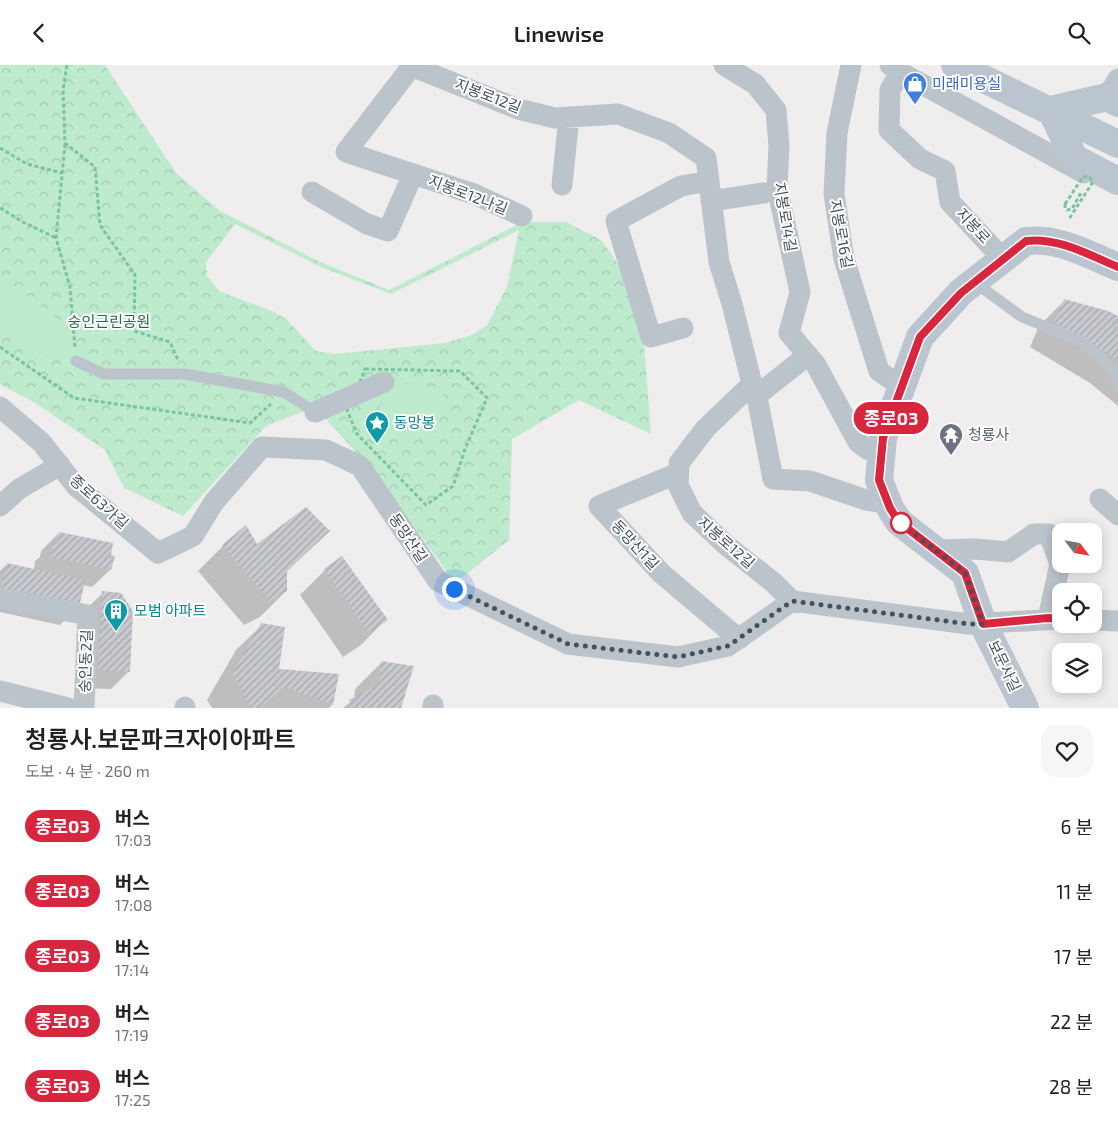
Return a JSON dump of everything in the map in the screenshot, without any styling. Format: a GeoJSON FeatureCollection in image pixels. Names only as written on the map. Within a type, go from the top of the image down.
{"type":"FeatureCollection","features":[{"type":"Feature","properties":{"kind":"street","name":"지봉로12길"},"geometry":{"type":"LineString","coordinates":[[410,65],[518,109],[555,118],[618,114],[669,133],[706,158],[719,262],[732,303],[754,390],[773,479],[810,481],[866,500],[888,503]]}},
{"type":"Feature","properties":{"kind":"street","name":"지봉로12나길"},"geometry":{"type":"LineString","coordinates":[[410,65],[346,152],[474,194],[522,216]]}},
{"type":"Feature","properties":{"kind":"street","name":"지봉로14길"},"geometry":{"type":"LineString","coordinates":[[724,65],[755,84],[776,110],[779,147],[777,187],[800,292],[789,333],[816,365],[858,442],[867,449],[882,454]]}},
{"type":"Feature","properties":{"kind":"street","name":"지봉로16길"},"geometry":{"type":"LineString","coordinates":[[850,65],[837,133],[834,194],[844,259],[879,371],[902,387]]}},
{"type":"Feature","properties":{"kind":"street"},"geometry":{"type":"LineString","coordinates":[[955,65],[1118,143]]}},
{"type":"Feature","properties":{"kind":"street"},"geometry":{"type":"LineString","coordinates":[[895,69],[1118,192]]}},
{"type":"Feature","properties":{"kind":"street","name":"지봉로"},"geometry":{"type":"LineString","coordinates":[[895,69],[890,90],[889,130],[920,159],[945,171],[950,202],[1003,259]]}},
{"type":"Feature","properties":{"kind":"street"},"geometry":{"type":"LineString","coordinates":[[1051,110],[1114,93]]}},
{"type":"Feature","properties":{"kind":"street"},"geometry":{"type":"LineString","coordinates":[[1051,110],[1118,152]]}},
{"type":"Feature","properties":{"kind":"street"},"geometry":{"type":"LineString","coordinates":[[1051,110],[1074,158],[1118,181]]}},
{"type":"Feature","properties":{"kind":"street"},"geometry":{"type":"LineString","coordinates":[[562,185],[569,117]]}},
{"type":"Feature","properties":{"kind":"street","name":"지봉로12나길"},"geometry":{"type":"LineString","coordinates":[[312,192],[367,224],[388,231],[413,174]]}},
{"type":"Feature","properties":{"kind":"street"},"geometry":{"type":"LineString","coordinates":[[683,328],[651,337],[616,221],[681,186],[710,191],[764,193]]}},
{"type":"Feature","properties":{"kind":"street"},"geometry":{"type":"LineString","coordinates":[[983,624],[965,573],[899,522],[888,503],[879,480],[883,438],[920,337],[961,293],[1026,241],[1054,241],[1118,267]]}},
{"type":"Feature","properties":{"kind":"street"},"geometry":{"type":"LineString","coordinates":[[678,473],[679,463],[706,428],[754,390],[808,355]]}},
{"type":"Feature","properties":{"kind":"street"},"geometry":{"type":"LineString","coordinates":[[315,412],[384,383]]}},
{"type":"Feature","properties":{"kind":"street","name":"종로63가길"},"geometry":{"type":"LineString","coordinates":[[0,407],[41,443],[76,486],[158,553]]}},
{"type":"Feature","properties":{"kind":"street","name":"동망산길"},"geometry":{"type":"LineString","coordinates":[[158,553],[193,536],[214,502],[262,447],[326,450],[360,466],[438,581],[568,644],[678,657],[728,646],[792,601]]}},
{"type":"Feature","properties":{"kind":"street"},"geometry":{"type":"LineString","coordinates":[[0,506],[19,489],[60,465]]}},
{"type":"Feature","properties":{"kind":"street","name":"지봉로12길"},"geometry":{"type":"LineString","coordinates":[[678,473],[678,485],[692,513],[726,545],[774,583],[792,601]]}},
{"type":"Feature","properties":{"kind":"street","name":"동망산1길"},"geometry":{"type":"LineString","coordinates":[[678,473],[599,506],[662,574],[739,639]]}},
{"type":"Feature","properties":{"kind":"street"},"geometry":{"type":"LineString","coordinates":[[1100,499],[1118,515]]}},
{"type":"Feature","properties":{"kind":"street"},"geometry":{"type":"LineString","coordinates":[[936,550],[976,549],[1008,552],[1034,534],[1049,534],[1060,564],[1058,583]]}},
{"type":"Feature","properties":{"kind":"street","name":"숭인동2길"},"geometry":{"type":"LineString","coordinates":[[0,598],[88,615],[84,708]]}},
{"type":"Feature","properties":{"kind":"street"},"geometry":{"type":"LineString","coordinates":[[792,601],[969,624],[1052,619]]}},
{"type":"Feature","properties":{"kind":"street"},"geometry":{"type":"LineString","coordinates":[[1102,620],[1118,621]]}},
{"type":"Feature","properties":{"kind":"street","name":"보문사길"},"geometry":{"type":"LineString","coordinates":[[983,624],[1025,708]]}},
{"type":"Feature","properties":{"kind":"street","name":"숭인동2길"},"geometry":{"type":"LineString","coordinates":[[0,691],[68,708]]}},
{"type":"Feature","properties":{"kind":"lane"},"geometry":{"type":"LineString","coordinates":[[974,282],[1022,317],[1081,341],[1114,371],[1118,386]]}},
{"type":"Feature","properties":{"kind":"lane"},"geometry":{"type":"LineString","coordinates":[[76,361],[104,374],[185,374],[284,392],[315,412]]}},
{"type":"Feature","properties":{"kind":"path"},"geometry":{"type":"LineString","coordinates":[[67,65],[62,89],[65,143],[56,238],[70,287],[76,361]]}},
{"type":"Feature","properties":{"kind":"path"},"geometry":{"type":"LineString","coordinates":[[65,143],[95,167],[100,225],[135,275],[134,331],[170,343],[185,374]]}},
{"type":"Feature","properties":{"kind":"path"},"geometry":{"type":"LineString","coordinates":[[0,148],[27,163],[62,173]]}},
{"type":"Feature","properties":{"kind":"path"},"geometry":{"type":"LineString","coordinates":[[1065,204],[1083,177],[1088,176],[1093,181],[1069,219]]}},
{"type":"Feature","properties":{"kind":"path"},"geometry":{"type":"LineString","coordinates":[[0,207],[23,222],[56,238]]}},
{"type":"Feature","properties":{"kind":"path"},"geometry":{"type":"LineString","coordinates":[[0,347],[74,398],[250,423],[284,392]]}},
{"type":"Feature","properties":{"kind":"path"},"geometry":{"type":"LineString","coordinates":[[365,369],[460,371],[486,398],[465,449],[453,486],[426,505],[357,434],[347,410],[354,398],[365,369]]}},
{"type":"Feature","properties":{"kind":"green space","name":"숭인근린공원"},"geometry":{"type":"Polygon","coordinates":[[[0,65],[105,65],[176,173],[220,211],[320,262],[389,290],[523,222],[566,222],[601,240],[628,278],[643,333],[651,434],[579,400],[512,439],[509,540],[455,583],[380,479],[315,407],[266,426],[183,516],[124,488],[105,450],[35,403],[0,384],[0,65]],[[235,224],[206,262],[207,276],[219,291],[274,312],[286,319],[316,351],[335,354],[445,343],[472,335],[487,325],[507,287],[519,230],[391,294],[321,267],[235,224]]]}},
{"type":"Feature","properties":{"kind":"green space"},"geometry":{"type":"Polygon","coordinates":[[[0,275],[66,326],[76,361],[30,350],[0,325],[0,275]]]}},
{"type":"Feature","properties":{"kind":"green space"},"geometry":{"type":"Polygon","coordinates":[[[388,381],[445,389],[432,442],[374,425],[388,381]]]}},
{"type":"Feature","properties":{"kind":"building"},"geometry":{"type":"Polygon","coordinates":[[[1064,299],[1108,311],[1118,316],[1118,360],[1054,322],[1064,299]]]}},
{"type":"Feature","properties":{"kind":"building"},"geometry":{"type":"Polygon","coordinates":[[[306,507],[330,531],[287,571],[287,591],[270,601],[222,545],[246,525],[257,544],[306,507]]]}},
{"type":"Feature","properties":{"kind":"building"},"geometry":{"type":"Polygon","coordinates":[[[59,532],[113,543],[111,555],[115,556],[111,570],[50,557],[53,542],[56,543],[59,532]]]}},
{"type":"Feature","properties":{"kind":"building"},"geometry":{"type":"Polygon","coordinates":[[[342,556],[388,620],[369,633],[324,569],[342,556]]]}},
{"type":"Feature","properties":{"kind":"building"},"geometry":{"type":"Polygon","coordinates":[[[7,563],[85,580],[79,608],[0,591],[7,563]]]}},
{"type":"Feature","properties":{"kind":"building","name":"모범 아파트"},"geometry":{"type":"Polygon","coordinates":[[[102,591],[121,593],[133,611],[130,672],[98,670],[102,591]]]}},
{"type":"Feature","properties":{"kind":"building"},"geometry":{"type":"Polygon","coordinates":[[[261,623],[285,627],[279,669],[339,674],[333,705],[285,687],[259,708],[251,708],[232,674],[261,623]]]}},
{"type":"Feature","properties":{"kind":"building"},"geometry":{"type":"Polygon","coordinates":[[[381,661],[414,666],[401,708],[352,708],[349,700],[379,684],[381,661]]]}},
{"type":"Feature","properties":{"kind":"bus line","name":"종로03"},"geometry":{"type":"LineString","coordinates":[[1052,618],[983,624],[965,573],[899,522],[890,508],[879,480],[883,438],[920,337],[961,293],[1026,241],[1054,241],[1118,267]]}},
{"type":"Feature","properties":{"kind":"place","name":"미래미용실"},"geometry":{"type":"Point","coordinates":[915,105]}},
{"type":"Feature","properties":{"kind":"place","name":"동망봉"},"geometry":{"type":"Point","coordinates":[377,444]}},
{"type":"Feature","properties":{"kind":"place","name":"청룡사"},"geometry":{"type":"Point","coordinates":[951,456]}},
{"type":"Feature","properties":{"kind":"place","name":"모범 아파트"},"geometry":{"type":"Point","coordinates":[116,632]}},
{"type":"Feature","properties":{"kind":"route"},"geometry":{"type":"LineString","coordinates":[[454,589],[568,644],[678,657],[728,646],[792,601],[969,624],[983,624],[965,573],[899,522],[901,523]]}}]}
